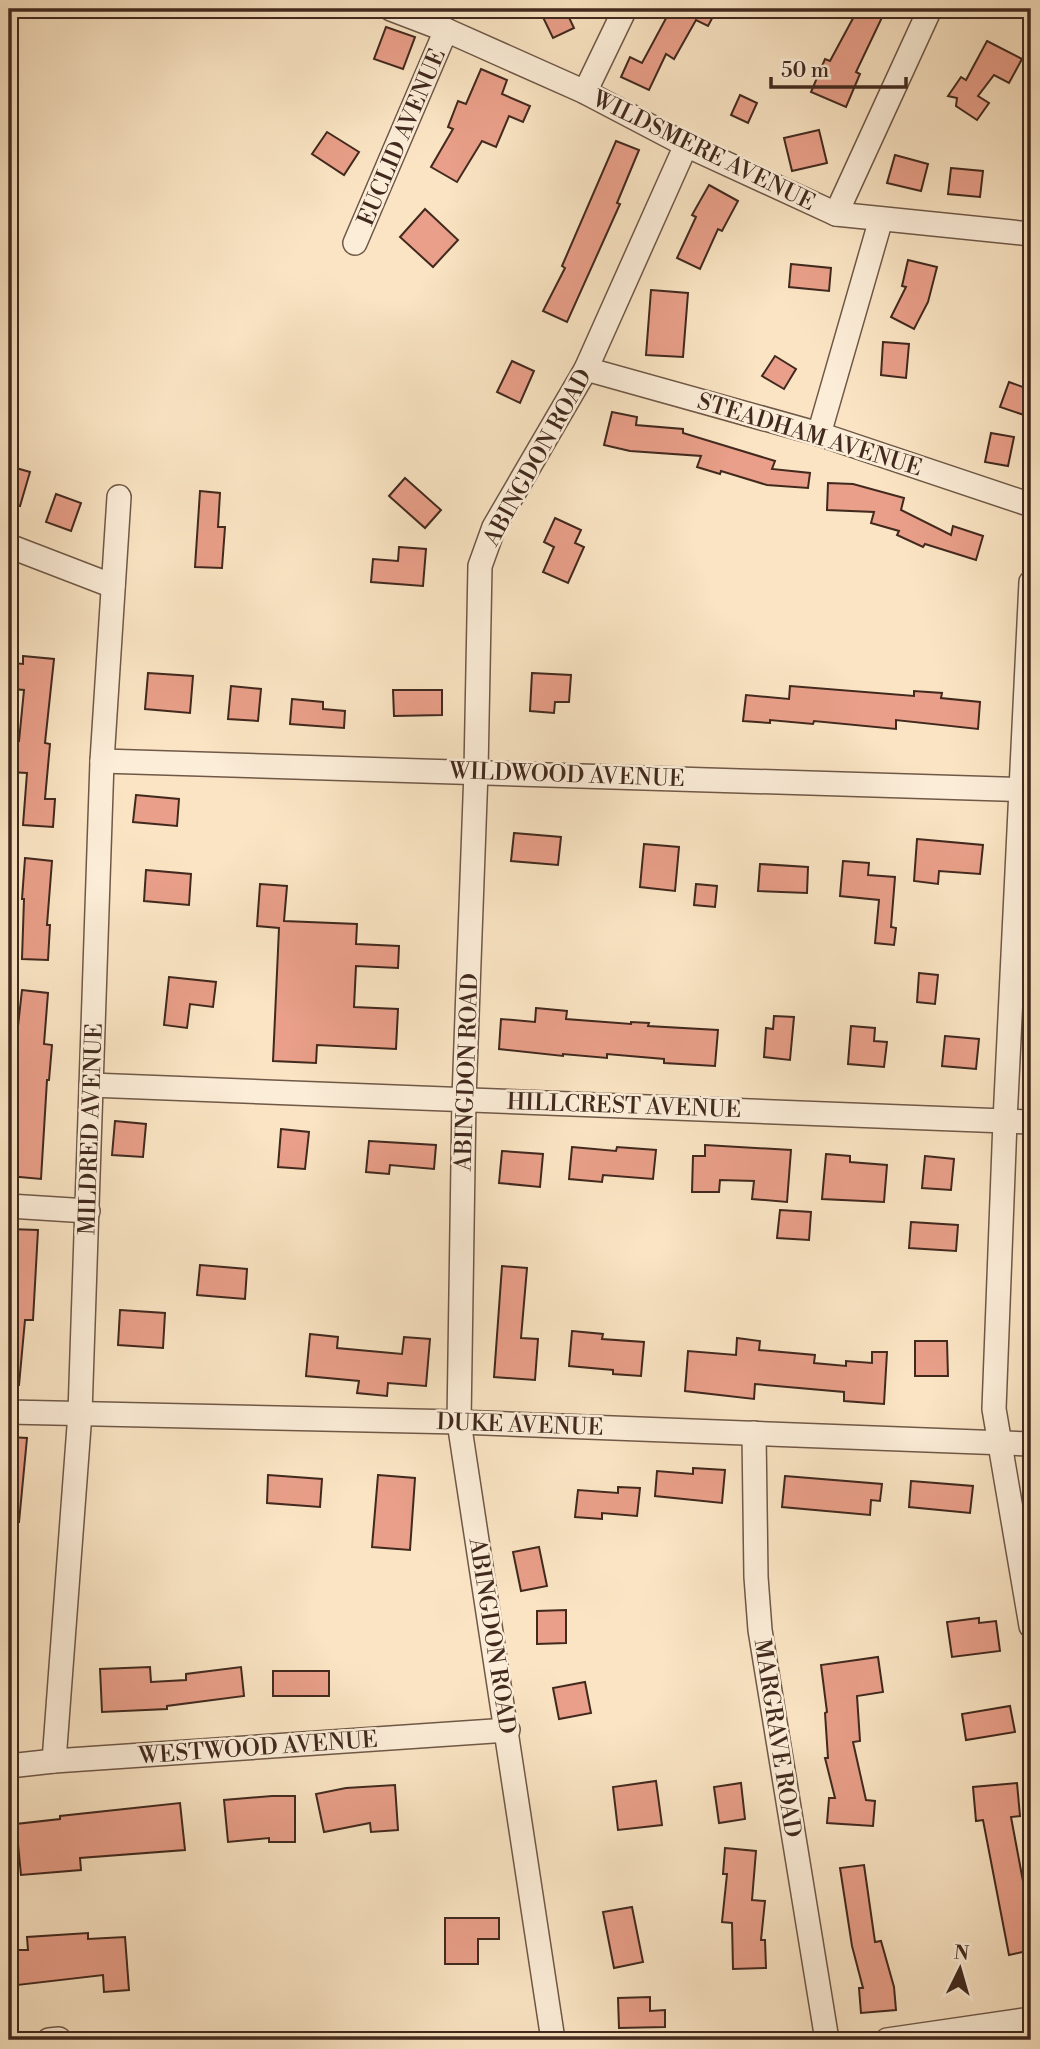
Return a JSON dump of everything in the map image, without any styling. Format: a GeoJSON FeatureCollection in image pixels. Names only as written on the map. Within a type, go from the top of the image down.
{"type":"FeatureCollection","features":[{"type":"Feature","properties":{"kind":"street","name":"WILDSMERE AVENUE"},"geometry":{"type":"LineString","coordinates":[[391,9],[446,30],[585,92],[686,145],[836,214],[1031,234]]}},
{"type":"Feature","properties":{"kind":"street"},"geometry":{"type":"LineString","coordinates":[[585,92],[625,9]]}},
{"type":"Feature","properties":{"kind":"street"},"geometry":{"type":"LineString","coordinates":[[836,214],[930,9]]}},
{"type":"Feature","properties":{"kind":"street","name":"EUCLID AVENUE"},"geometry":{"type":"LineString","coordinates":[[355,243],[446,30]]}},
{"type":"Feature","properties":{"kind":"street","name":"ABINGDON ROAD"},"geometry":{"type":"LineString","coordinates":[[553,2040],[508,1730],[459,1422],[464,1098],[476,771],[480,566],[494,527],[586,369],[686,145]]}},
{"type":"Feature","properties":{"kind":"street"},"geometry":{"type":"LineString","coordinates":[[818,434],[881,219]]}},
{"type":"Feature","properties":{"kind":"street","name":"STEADHAM AVENUE"},"geometry":{"type":"LineString","coordinates":[[586,369],[818,434],[1031,505]]}},
{"type":"Feature","properties":{"kind":"street","name":"MILDRED AVENUE"},"geometry":{"type":"LineString","coordinates":[[54,1761],[80,1413],[102,761],[119,497]]}},
{"type":"Feature","properties":{"kind":"street"},"geometry":{"type":"LineString","coordinates":[[9,546],[113,586]]}},
{"type":"Feature","properties":{"kind":"street"},"geometry":{"type":"LineString","coordinates":[[1031,582],[1026,790],[1005,1121],[994,1409],[1002,1443],[1031,1626]]}},
{"type":"Feature","properties":{"kind":"street","name":"WILDWOOD AVENUE"},"geometry":{"type":"LineString","coordinates":[[102,761],[1026,790]]}},
{"type":"Feature","properties":{"kind":"street","name":"HILLCREST AVENUE"},"geometry":{"type":"LineString","coordinates":[[91,1085],[1031,1122]]}},
{"type":"Feature","properties":{"kind":"street"},"geometry":{"type":"LineString","coordinates":[[9,1206],[88,1211]]}},
{"type":"Feature","properties":{"kind":"street","name":"DUKE AVENUE"},"geometry":{"type":"LineString","coordinates":[[9,1412],[459,1422],[1031,1444]]}},
{"type":"Feature","properties":{"kind":"street","name":"MARGRAVE ROAD"},"geometry":{"type":"LineString","coordinates":[[754,1433],[760,1630],[827,2040]]}},
{"type":"Feature","properties":{"kind":"street","name":"WESTWOOD AVENUE"},"geometry":{"type":"LineString","coordinates":[[9,1766],[508,1730]]}},
{"type":"Feature","properties":{"kind":"street"},"geometry":{"type":"LineString","coordinates":[[887,2040],[1031,2019]]}},
{"type":"Feature","properties":{"kind":"building"},"geometry":{"type":"Polygon","coordinates":[[[539,9],[565,9],[574,28],[553,38],[539,9]]]}},
{"type":"Feature","properties":{"kind":"building"},"geometry":{"type":"Polygon","coordinates":[[[671,9],[717,9],[708,26],[696,20],[674,59],[666,54],[649,90],[621,77],[630,57],[642,63],[671,9]]]}},
{"type":"Feature","properties":{"kind":"building"},"geometry":{"type":"Polygon","coordinates":[[[858,9],[886,9],[856,72],[860,74],[846,107],[811,92],[825,59],[830,61],[858,9]]]}},
{"type":"Feature","properties":{"kind":"building"},"geometry":{"type":"Polygon","coordinates":[[[386,27],[415,37],[403,69],[374,59],[386,27]]]}},
{"type":"Feature","properties":{"kind":"building"},"geometry":{"type":"Polygon","coordinates":[[[987,41],[1022,59],[1009,83],[994,75],[978,96],[989,103],[977,120],[956,106],[957,98],[948,96],[961,77],[966,80],[987,41]]]}},
{"type":"Feature","properties":{"kind":"building"},"geometry":{"type":"Polygon","coordinates":[[[481,69],[507,80],[502,94],[530,106],[523,122],[509,116],[496,147],[482,141],[457,182],[431,167],[453,129],[448,127],[458,101],[466,104],[481,69]]]}},
{"type":"Feature","properties":{"kind":"building"},"geometry":{"type":"Polygon","coordinates":[[[740,95],[757,103],[748,123],[731,115],[740,95]]]}},
{"type":"Feature","properties":{"kind":"building"},"geometry":{"type":"Polygon","coordinates":[[[819,130],[827,163],[792,171],[784,138],[819,130]]]}},
{"type":"Feature","properties":{"kind":"building"},"geometry":{"type":"Polygon","coordinates":[[[327,132],[359,152],[344,175],[312,154],[327,132]]]}},
{"type":"Feature","properties":{"kind":"building"},"geometry":{"type":"Polygon","coordinates":[[[616,141],[639,150],[617,203],[620,204],[567,322],[543,311],[565,268],[562,266],[616,141]]]}},
{"type":"Feature","properties":{"kind":"building"},"geometry":{"type":"Polygon","coordinates":[[[895,155],[928,164],[921,191],[887,183],[895,155]]]}},
{"type":"Feature","properties":{"kind":"building"},"geometry":{"type":"Polygon","coordinates":[[[951,168],[983,171],[980,197],[948,194],[951,168]]]}},
{"type":"Feature","properties":{"kind":"building"},"geometry":{"type":"Polygon","coordinates":[[[709,185],[738,201],[722,231],[718,229],[700,269],[677,258],[696,217],[692,215],[709,185]]]}},
{"type":"Feature","properties":{"kind":"building"},"geometry":{"type":"Polygon","coordinates":[[[425,209],[458,240],[433,267],[400,237],[425,209]]]}},
{"type":"Feature","properties":{"kind":"building"},"geometry":{"type":"Polygon","coordinates":[[[908,260],[937,267],[928,302],[914,329],[891,317],[906,287],[902,286],[908,260]]]}},
{"type":"Feature","properties":{"kind":"building"},"geometry":{"type":"Polygon","coordinates":[[[791,264],[831,268],[829,291],[789,287],[791,264]]]}},
{"type":"Feature","properties":{"kind":"building"},"geometry":{"type":"Polygon","coordinates":[[[651,290],[688,293],[683,357],[646,355],[651,290]]]}},
{"type":"Feature","properties":{"kind":"building"},"geometry":{"type":"Polygon","coordinates":[[[883,342],[909,344],[906,378],[881,375],[883,342]]]}},
{"type":"Feature","properties":{"kind":"building"},"geometry":{"type":"Polygon","coordinates":[[[775,356],[796,369],[784,389],[762,376],[775,356]]]}},
{"type":"Feature","properties":{"kind":"building"},"geometry":{"type":"Polygon","coordinates":[[[512,361],[534,371],[520,403],[497,392],[512,361]]]}},
{"type":"Feature","properties":{"kind":"building"},"geometry":{"type":"Polygon","coordinates":[[[1009,382],[1031,390],[1024,415],[1000,407],[1009,382]]]}},
{"type":"Feature","properties":{"kind":"building"},"geometry":{"type":"Polygon","coordinates":[[[612,412],[637,417],[636,425],[683,429],[683,433],[775,461],[772,469],[810,473],[808,488],[767,485],[721,471],[720,474],[697,467],[701,456],[630,451],[604,445],[612,412]]]}},
{"type":"Feature","properties":{"kind":"building"},"geometry":{"type":"Polygon","coordinates":[[[991,433],[1014,437],[1008,466],[985,462],[991,433]]]}},
{"type":"Feature","properties":{"kind":"building"},"geometry":{"type":"Polygon","coordinates":[[[9,466],[30,472],[20,506],[9,503],[9,466]]]}},
{"type":"Feature","properties":{"kind":"building"},"geometry":{"type":"Polygon","coordinates":[[[405,478],[441,510],[425,528],[389,496],[405,478]]]}},
{"type":"Feature","properties":{"kind":"building"},"geometry":{"type":"Polygon","coordinates":[[[828,483],[853,484],[904,498],[901,510],[951,535],[953,526],[983,536],[976,560],[925,544],[923,547],[897,535],[899,531],[871,523],[874,512],[827,510],[828,483]]]}},
{"type":"Feature","properties":{"kind":"building"},"geometry":{"type":"Polygon","coordinates":[[[200,491],[220,493],[218,527],[225,527],[222,568],[195,567],[200,491]]]}},
{"type":"Feature","properties":{"kind":"building"},"geometry":{"type":"Polygon","coordinates":[[[56,494],[81,503],[71,531],[46,522],[56,494]]]}},
{"type":"Feature","properties":{"kind":"building"},"geometry":{"type":"Polygon","coordinates":[[[555,518],[581,530],[575,543],[584,547],[568,583],[543,572],[554,547],[544,542],[555,518]]]}},
{"type":"Feature","properties":{"kind":"building"},"geometry":{"type":"Polygon","coordinates":[[[399,547],[426,549],[423,586],[371,582],[373,559],[398,561],[399,547]]]}},
{"type":"Feature","properties":{"kind":"building"},"geometry":{"type":"Polygon","coordinates":[[[23,656],[54,659],[45,743],[50,744],[45,799],[55,799],[53,827],[23,825],[27,773],[9,772],[9,740],[19,741],[24,690],[12,689],[14,663],[23,664],[23,656]]]}},
{"type":"Feature","properties":{"kind":"building"},"geometry":{"type":"Polygon","coordinates":[[[148,673],[193,676],[190,713],[145,709],[148,673]]]}},
{"type":"Feature","properties":{"kind":"building"},"geometry":{"type":"Polygon","coordinates":[[[532,673],[571,675],[569,702],[555,702],[554,713],[530,711],[532,673]]]}},
{"type":"Feature","properties":{"kind":"building"},"geometry":{"type":"Polygon","coordinates":[[[231,686],[261,689],[258,721],[228,719],[231,686]]]}},
{"type":"Feature","properties":{"kind":"building"},"geometry":{"type":"Polygon","coordinates":[[[790,686],[914,696],[914,691],[942,693],[941,698],[980,702],[978,729],[896,720],[896,729],[814,721],[813,724],[770,720],[770,723],[743,721],[746,695],[789,699],[790,686]]]}},
{"type":"Feature","properties":{"kind":"building"},"geometry":{"type":"Polygon","coordinates":[[[393,690],[442,690],[442,715],[394,716],[393,690]]]}},
{"type":"Feature","properties":{"kind":"building"},"geometry":{"type":"Polygon","coordinates":[[[292,699],[323,702],[323,709],[345,711],[344,728],[290,724],[292,699]]]}},
{"type":"Feature","properties":{"kind":"building"},"geometry":{"type":"Polygon","coordinates":[[[136,795],[179,799],[177,826],[133,822],[136,795]]]}},
{"type":"Feature","properties":{"kind":"building"},"geometry":{"type":"Polygon","coordinates":[[[514,833],[561,837],[558,865],[511,861],[514,833]]]}},
{"type":"Feature","properties":{"kind":"building"},"geometry":{"type":"Polygon","coordinates":[[[917,839],[983,845],[980,874],[939,871],[938,884],[914,881],[917,839]]]}},
{"type":"Feature","properties":{"kind":"building"},"geometry":{"type":"Polygon","coordinates":[[[644,844],[679,847],[675,891],[640,887],[644,844]]]}},
{"type":"Feature","properties":{"kind":"building"},"geometry":{"type":"Polygon","coordinates":[[[25,858],[52,861],[47,925],[50,925],[48,960],[22,959],[25,858]]]}},
{"type":"Feature","properties":{"kind":"building"},"geometry":{"type":"Polygon","coordinates":[[[843,861],[869,863],[868,875],[895,877],[891,927],[896,928],[894,945],[875,943],[879,900],[840,896],[843,861]]]}},
{"type":"Feature","properties":{"kind":"building"},"geometry":{"type":"Polygon","coordinates":[[[760,864],[808,867],[807,893],[758,891],[760,864]]]}},
{"type":"Feature","properties":{"kind":"building"},"geometry":{"type":"Polygon","coordinates":[[[146,870],[191,874],[189,905],[144,901],[146,870]]]}},
{"type":"Feature","properties":{"kind":"building"},"geometry":{"type":"Polygon","coordinates":[[[260,884],[287,886],[284,921],[357,924],[356,944],[399,946],[398,968],[356,966],[354,1007],[398,1009],[396,1049],[317,1045],[316,1063],[273,1061],[279,928],[257,926],[260,884]]]}},
{"type":"Feature","properties":{"kind":"building"},"geometry":{"type":"Polygon","coordinates":[[[696,884],[717,886],[715,907],[694,905],[696,884]]]}},
{"type":"Feature","properties":{"kind":"building"},"geometry":{"type":"Polygon","coordinates":[[[919,973],[938,975],[935,1004],[917,1002],[919,973]]]}},
{"type":"Feature","properties":{"kind":"building"},"geometry":{"type":"Polygon","coordinates":[[[169,977],[216,982],[213,1007],[190,1004],[187,1028],[164,1025],[169,977]]]}},
{"type":"Feature","properties":{"kind":"building"},"geometry":{"type":"Polygon","coordinates":[[[22,990],[48,993],[44,1044],[52,1045],[47,1080],[41,1179],[9,1176],[9,1107],[22,990]]]}},
{"type":"Feature","properties":{"kind":"building"},"geometry":{"type":"Polygon","coordinates":[[[536,1008],[567,1011],[566,1019],[718,1030],[715,1066],[664,1063],[664,1059],[607,1054],[607,1058],[563,1056],[499,1049],[501,1019],[535,1022],[536,1008]]]}},
{"type":"Feature","properties":{"kind":"building"},"geometry":{"type":"Polygon","coordinates":[[[774,1016],[794,1017],[790,1060],[764,1057],[766,1028],[773,1029],[774,1016]]]}},
{"type":"Feature","properties":{"kind":"building"},"geometry":{"type":"Polygon","coordinates":[[[851,1026],[875,1028],[874,1041],[887,1042],[884,1067],[848,1064],[851,1026]]]}},
{"type":"Feature","properties":{"kind":"building"},"geometry":{"type":"Polygon","coordinates":[[[945,1036],[979,1039],[976,1069],[942,1066],[945,1036]]]}},
{"type":"Feature","properties":{"kind":"building"},"geometry":{"type":"Polygon","coordinates":[[[115,1121],[146,1124],[143,1157],[112,1155],[115,1121]]]}},
{"type":"Feature","properties":{"kind":"building"},"geometry":{"type":"Polygon","coordinates":[[[281,1129],[309,1132],[305,1169],[278,1167],[281,1129]]]}},
{"type":"Feature","properties":{"kind":"building"},"geometry":{"type":"Polygon","coordinates":[[[369,1141],[436,1145],[434,1169],[390,1165],[389,1174],[366,1172],[369,1141]]]}},
{"type":"Feature","properties":{"kind":"building"},"geometry":{"type":"Polygon","coordinates":[[[705,1145],[791,1150],[787,1202],[752,1199],[754,1181],[720,1180],[719,1192],[692,1192],[693,1156],[705,1156],[705,1145]]]}},
{"type":"Feature","properties":{"kind":"building"},"geometry":{"type":"Polygon","coordinates":[[[572,1147],[616,1151],[617,1147],[656,1150],[653,1179],[603,1175],[602,1182],[569,1179],[572,1147]]]}},
{"type":"Feature","properties":{"kind":"building"},"geometry":{"type":"Polygon","coordinates":[[[502,1151],[543,1154],[540,1187],[499,1183],[502,1151]]]}},
{"type":"Feature","properties":{"kind":"building"},"geometry":{"type":"Polygon","coordinates":[[[826,1154],[850,1156],[850,1162],[887,1165],[884,1202],[822,1199],[826,1154]]]}},
{"type":"Feature","properties":{"kind":"building"},"geometry":{"type":"Polygon","coordinates":[[[925,1156],[954,1159],[951,1190],[922,1188],[925,1156]]]}},
{"type":"Feature","properties":{"kind":"building"},"geometry":{"type":"Polygon","coordinates":[[[780,1210],[811,1212],[809,1240],[777,1238],[780,1210]]]}},
{"type":"Feature","properties":{"kind":"building"},"geometry":{"type":"Polygon","coordinates":[[[911,1222],[958,1225],[956,1251],[909,1248],[911,1222]]]}},
{"type":"Feature","properties":{"kind":"building"},"geometry":{"type":"Polygon","coordinates":[[[9,1229],[38,1230],[33,1320],[25,1320],[19,1385],[9,1385],[9,1229]]]}},
{"type":"Feature","properties":{"kind":"building"},"geometry":{"type":"Polygon","coordinates":[[[200,1265],[247,1269],[245,1299],[197,1295],[200,1265]]]}},
{"type":"Feature","properties":{"kind":"building"},"geometry":{"type":"Polygon","coordinates":[[[502,1266],[527,1268],[521,1338],[538,1339],[535,1380],[494,1377],[502,1266]]]}},
{"type":"Feature","properties":{"kind":"building"},"geometry":{"type":"Polygon","coordinates":[[[120,1310],[165,1313],[163,1348],[118,1345],[120,1310]]]}},
{"type":"Feature","properties":{"kind":"building"},"geometry":{"type":"Polygon","coordinates":[[[572,1331],[603,1334],[602,1339],[644,1342],[641,1376],[569,1366],[572,1331]]]}},
{"type":"Feature","properties":{"kind":"building"},"geometry":{"type":"Polygon","coordinates":[[[310,1334],[338,1337],[337,1348],[402,1354],[404,1337],[430,1339],[426,1386],[388,1383],[387,1396],[357,1393],[359,1381],[306,1376],[310,1334]]]}},
{"type":"Feature","properties":{"kind":"building"},"geometry":{"type":"Polygon","coordinates":[[[737,1338],[760,1341],[759,1350],[815,1355],[814,1363],[846,1366],[846,1361],[872,1363],[872,1352],[887,1352],[884,1404],[844,1401],[844,1392],[755,1384],[754,1399],[685,1391],[688,1351],[736,1355],[737,1338]]]}},
{"type":"Feature","properties":{"kind":"building"},"geometry":{"type":"Polygon","coordinates":[[[915,1341],[947,1341],[948,1376],[915,1376],[915,1341]]]}},
{"type":"Feature","properties":{"kind":"building"},"geometry":{"type":"Polygon","coordinates":[[[9,1437],[27,1438],[19,1522],[9,1522],[9,1437]]]}},
{"type":"Feature","properties":{"kind":"building"},"geometry":{"type":"Polygon","coordinates":[[[693,1468],[725,1470],[722,1503],[655,1496],[657,1471],[693,1474],[693,1468]]]}},
{"type":"Feature","properties":{"kind":"building"},"geometry":{"type":"Polygon","coordinates":[[[268,1475],[322,1479],[320,1507],[267,1503],[268,1475]]]}},
{"type":"Feature","properties":{"kind":"building"},"geometry":{"type":"Polygon","coordinates":[[[378,1475],[415,1478],[410,1550],[372,1547],[378,1475]]]}},
{"type":"Feature","properties":{"kind":"building"},"geometry":{"type":"Polygon","coordinates":[[[785,1476],[882,1484],[880,1501],[871,1500],[870,1515],[782,1507],[785,1476]]]}},
{"type":"Feature","properties":{"kind":"building"},"geometry":{"type":"Polygon","coordinates":[[[911,1481],[973,1486],[970,1513],[909,1507],[911,1481]]]}},
{"type":"Feature","properties":{"kind":"building"},"geometry":{"type":"Polygon","coordinates":[[[618,1487],[640,1488],[637,1516],[602,1513],[602,1519],[575,1517],[578,1490],[618,1493],[618,1487]]]}},
{"type":"Feature","properties":{"kind":"building"},"geometry":{"type":"Polygon","coordinates":[[[539,1547],[547,1586],[521,1591],[513,1552],[539,1547]]]}},
{"type":"Feature","properties":{"kind":"building"},"geometry":{"type":"Polygon","coordinates":[[[566,1610],[566,1643],[537,1644],[537,1611],[566,1610]]]}},
{"type":"Feature","properties":{"kind":"building"},"geometry":{"type":"Polygon","coordinates":[[[979,1618],[979,1623],[996,1621],[1000,1651],[952,1657],[947,1622],[979,1618]]]}},
{"type":"Feature","properties":{"kind":"building"},"geometry":{"type":"Polygon","coordinates":[[[878,1657],[883,1692],[857,1696],[860,1741],[853,1742],[866,1800],[875,1801],[873,1826],[827,1823],[829,1798],[835,1798],[825,1758],[828,1758],[827,1712],[821,1665],[878,1657]]]}},
{"type":"Feature","properties":{"kind":"building"},"geometry":{"type":"Polygon","coordinates":[[[150,1667],[151,1682],[186,1680],[186,1674],[241,1667],[244,1696],[167,1706],[167,1709],[102,1712],[100,1669],[150,1667]]]}},
{"type":"Feature","properties":{"kind":"building"},"geometry":{"type":"Polygon","coordinates":[[[273,1671],[329,1671],[329,1696],[273,1696],[273,1671]]]}},
{"type":"Feature","properties":{"kind":"building"},"geometry":{"type":"Polygon","coordinates":[[[585,1682],[591,1713],[559,1719],[553,1688],[585,1682]]]}},
{"type":"Feature","properties":{"kind":"building"},"geometry":{"type":"Polygon","coordinates":[[[1010,1706],[1015,1732],[966,1740],[962,1714],[1010,1706]]]}},
{"type":"Feature","properties":{"kind":"building"},"geometry":{"type":"Polygon","coordinates":[[[656,1781],[662,1825],[618,1830],[613,1787],[656,1781]]]}},
{"type":"Feature","properties":{"kind":"building"},"geometry":{"type":"Polygon","coordinates":[[[741,1783],[745,1819],[719,1823],[714,1787],[741,1783]]]}},
{"type":"Feature","properties":{"kind":"building"},"geometry":{"type":"Polygon","coordinates":[[[1017,1783],[1020,1816],[1011,1817],[1031,1924],[1031,1950],[1009,1955],[983,1820],[976,1821],[973,1787],[1017,1783]]]}},
{"type":"Feature","properties":{"kind":"building"},"geometry":{"type":"Polygon","coordinates":[[[395,1785],[398,1830],[371,1832],[370,1823],[324,1832],[316,1794],[346,1788],[395,1785]]]}},
{"type":"Feature","properties":{"kind":"building"},"geometry":{"type":"Polygon","coordinates":[[[295,1796],[295,1842],[269,1842],[269,1838],[228,1842],[224,1800],[295,1796]]]}},
{"type":"Feature","properties":{"kind":"building"},"geometry":{"type":"Polygon","coordinates":[[[180,1803],[185,1850],[80,1858],[81,1870],[21,1875],[16,1824],[60,1819],[60,1816],[180,1803]]]}},
{"type":"Feature","properties":{"kind":"building"},"geometry":{"type":"Polygon","coordinates":[[[725,1848],[756,1851],[752,1900],[765,1901],[761,1940],[765,1940],[766,1968],[733,1969],[732,1923],[722,1922],[727,1874],[723,1874],[725,1848]]]}},
{"type":"Feature","properties":{"kind":"building"},"geometry":{"type":"Polygon","coordinates":[[[864,1865],[875,1942],[881,1941],[894,1987],[896,2010],[861,2013],[859,1988],[863,1988],[852,1946],[840,1868],[864,1865]]]}},
{"type":"Feature","properties":{"kind":"building"},"geometry":{"type":"Polygon","coordinates":[[[632,1907],[643,1962],[614,1968],[603,1912],[632,1907]]]}},
{"type":"Feature","properties":{"kind":"building"},"geometry":{"type":"Polygon","coordinates":[[[445,1918],[499,1918],[499,1939],[478,1939],[478,1964],[445,1964],[445,1918]]]}},
{"type":"Feature","properties":{"kind":"building"},"geometry":{"type":"Polygon","coordinates":[[[88,1933],[88,1939],[125,1937],[129,1990],[104,1992],[103,1975],[9,1986],[9,1950],[28,1950],[27,1937],[88,1933]]]}},
{"type":"Feature","properties":{"kind":"building"},"geometry":{"type":"Polygon","coordinates":[[[650,1997],[650,2011],[665,2010],[665,2027],[619,2028],[618,1998],[650,1997]]]}}]}
